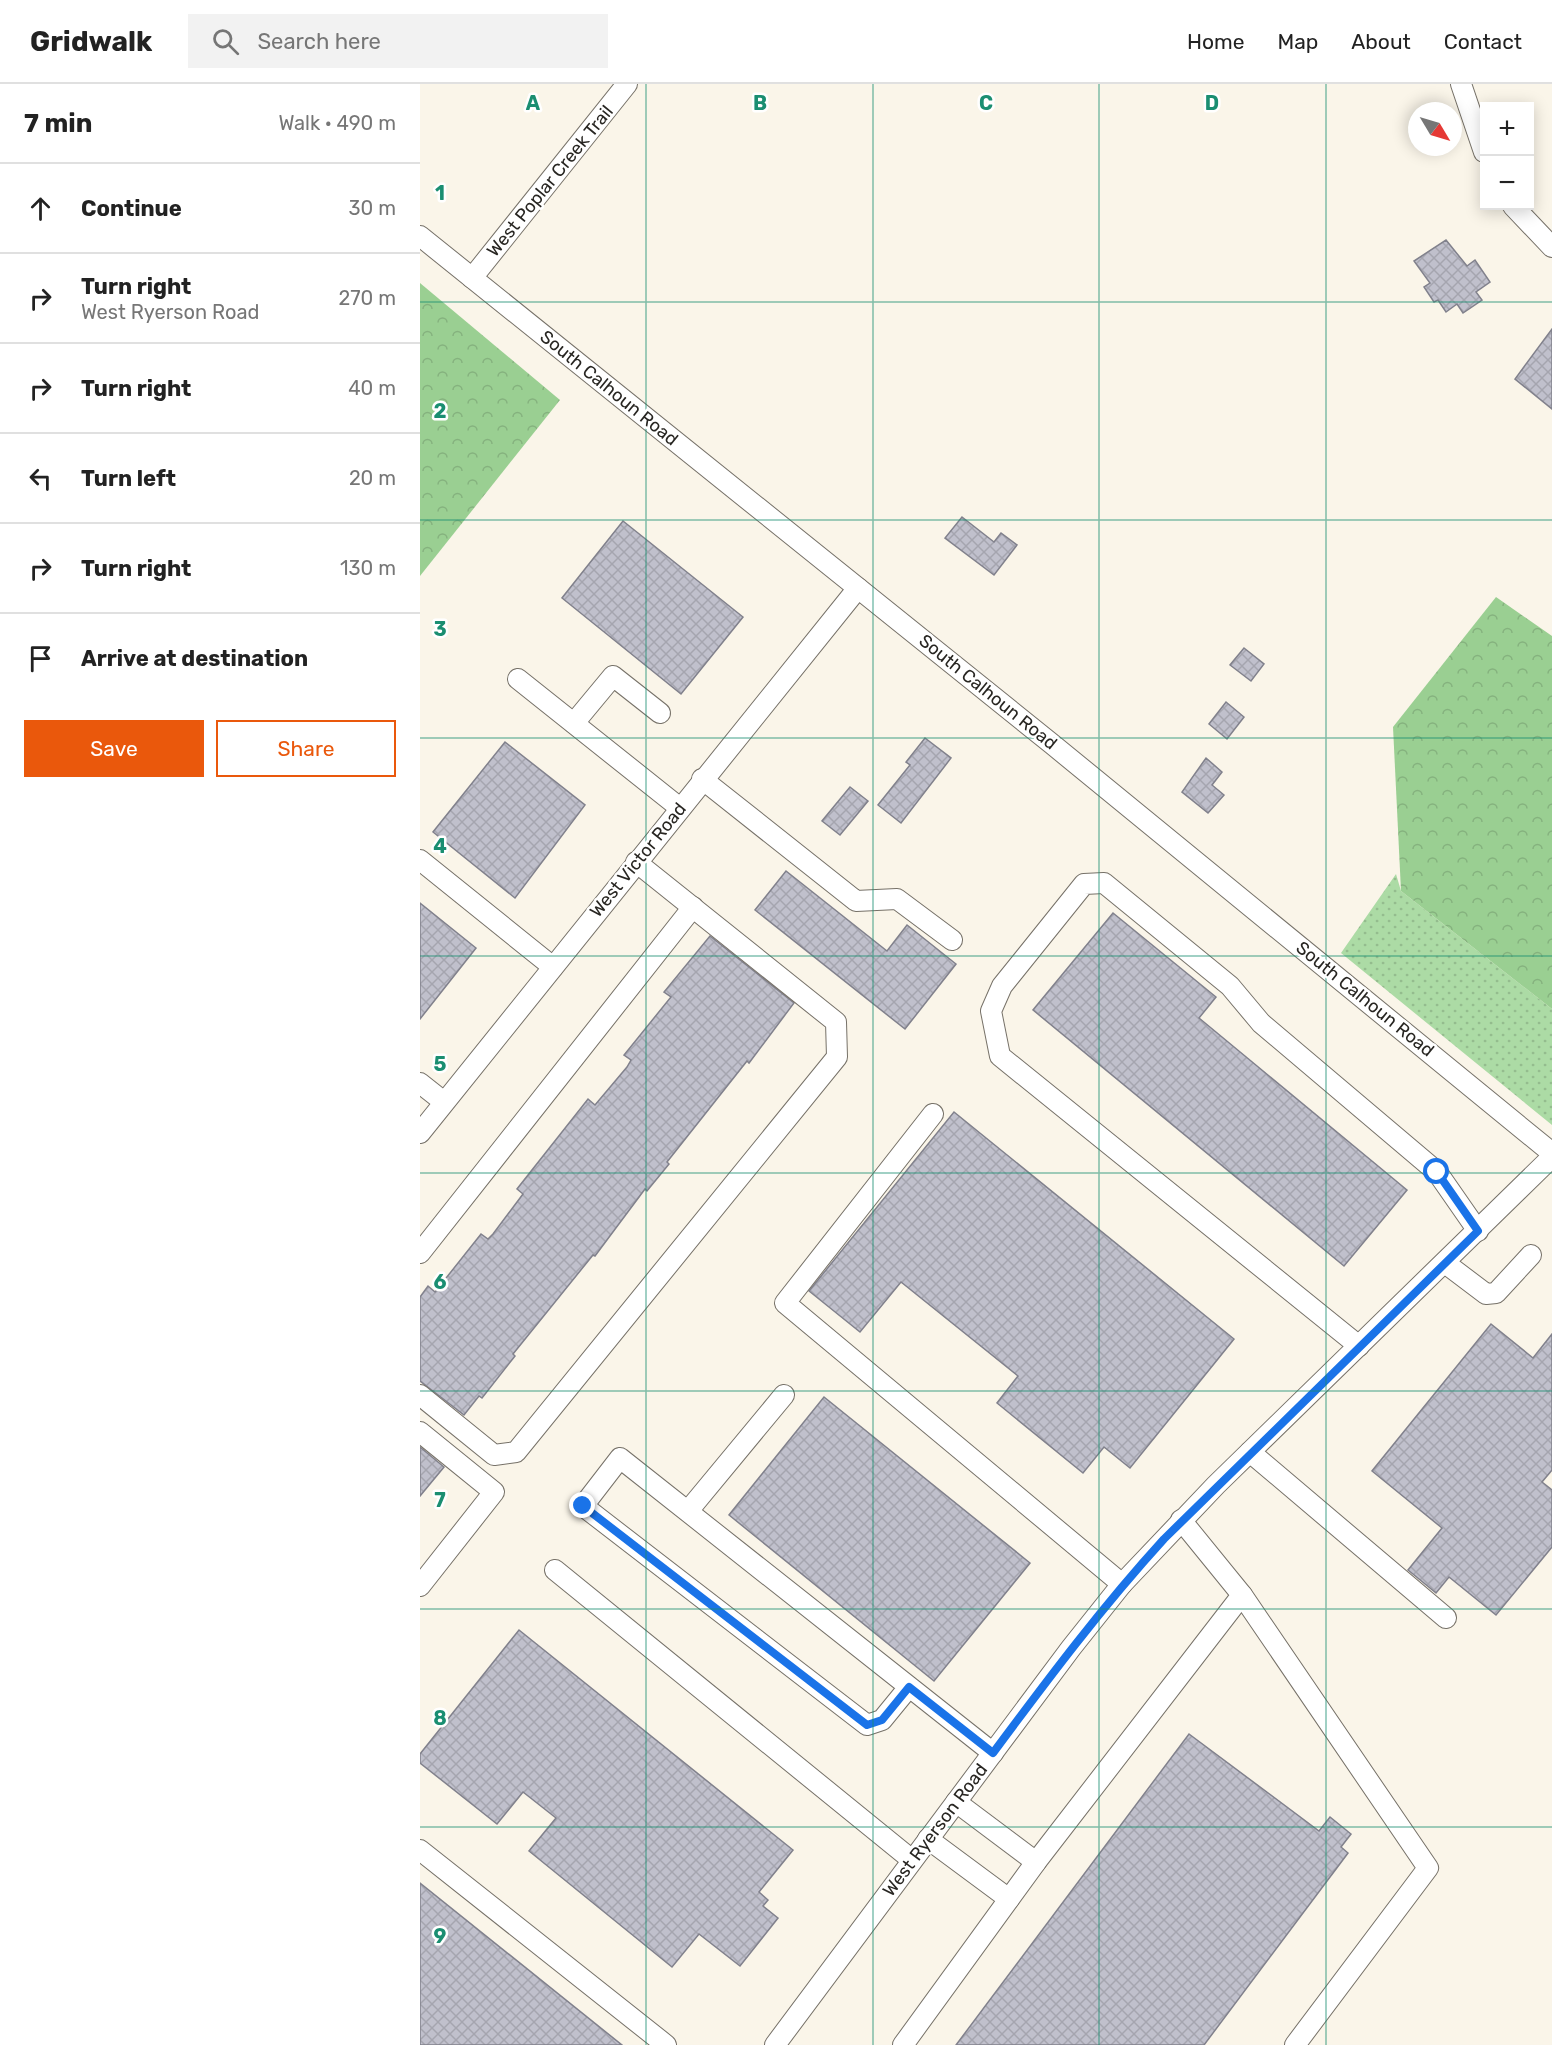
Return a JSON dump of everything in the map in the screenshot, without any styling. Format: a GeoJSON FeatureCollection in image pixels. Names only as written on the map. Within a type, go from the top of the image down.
{"type":"FeatureCollection","features":[{"type":"Feature","properties":{"kind":"street","name":"West Poplar Creek Trail"},"geometry":{"type":"LineString","coordinates":[[472,278],[627,84]]}},
{"type":"Feature","properties":{"kind":"street"},"geometry":{"type":"LineString","coordinates":[[1461,84],[1480,138]]}},
{"type":"Feature","properties":{"kind":"street"},"geometry":{"type":"LineString","coordinates":[[1518,210],[1552,247]]}},
{"type":"Feature","properties":{"kind":"street","name":"South Calhoun Road"},"geometry":{"type":"LineString","coordinates":[[420,236],[858,588],[1552,1155]]}},
{"type":"Feature","properties":{"kind":"street","name":"West Victor Road"},"geometry":{"type":"LineString","coordinates":[[420,1133],[702,779],[858,588]]}},
{"type":"Feature","properties":{"kind":"street"},"geometry":{"type":"LineString","coordinates":[[574,723],[613,676],[660,713]]}},
{"type":"Feature","properties":{"kind":"street"},"geometry":{"type":"LineString","coordinates":[[518,679],[680,808]]}},
{"type":"Feature","properties":{"kind":"street"},"geometry":{"type":"LineString","coordinates":[[702,779],[856,901],[897,899],[952,940]]}},
{"type":"Feature","properties":{"kind":"street"},"geometry":{"type":"LineString","coordinates":[[420,860],[553,967]]}},
{"type":"Feature","properties":{"kind":"street"},"geometry":{"type":"LineString","coordinates":[[420,1395],[494,1455],[516,1452],[837,1057],[836,1022],[636,862]]}},
{"type":"Feature","properties":{"kind":"street"},"geometry":{"type":"LineString","coordinates":[[1359,1346],[1000,1056],[991,1011],[1002,986],[1084,884],[1104,883],[1230,987],[1261,1023],[1437,1172],[1478,1231]]}},
{"type":"Feature","properties":{"kind":"street"},"geometry":{"type":"LineString","coordinates":[[420,1253],[693,907]]}},
{"type":"Feature","properties":{"kind":"street"},"geometry":{"type":"LineString","coordinates":[[420,1083],[444,1102]]}},
{"type":"Feature","properties":{"kind":"street"},"geometry":{"type":"LineString","coordinates":[[933,1114],[785,1303],[1122,1584]]}},
{"type":"Feature","properties":{"kind":"street","name":"West Ryerson Road"},"geometry":{"type":"LineString","coordinates":[[775,2045],[1122,1584],[1181,1520],[1478,1231],[1552,1155]]}},
{"type":"Feature","properties":{"kind":"street"},"geometry":{"type":"LineString","coordinates":[[1445,1263],[1485,1294],[1496,1293],[1531,1255]]}},
{"type":"Feature","properties":{"kind":"street"},"geometry":{"type":"LineString","coordinates":[[688,1511],[784,1395]]}},
{"type":"Feature","properties":{"kind":"street"},"geometry":{"type":"LineString","coordinates":[[420,1432],[494,1492],[420,1586]]}},
{"type":"Feature","properties":{"kind":"street"},"geometry":{"type":"LineString","coordinates":[[1250,1452],[1446,1618]]}},
{"type":"Feature","properties":{"kind":"street"},"geometry":{"type":"LineString","coordinates":[[909,1687],[882,1720],[867,1725],[583,1506],[620,1458],[993,1753]]}},
{"type":"Feature","properties":{"kind":"street"},"geometry":{"type":"LineString","coordinates":[[1181,1520],[1242,1595],[1428,1868],[1295,2045]]}},
{"type":"Feature","properties":{"kind":"street"},"geometry":{"type":"LineString","coordinates":[[555,1570],[912,1860]]}},
{"type":"Feature","properties":{"kind":"street"},"geometry":{"type":"LineString","coordinates":[[903,2045],[1036,1862],[1242,1595]]}},
{"type":"Feature","properties":{"kind":"street"},"geometry":{"type":"LineString","coordinates":[[956,1802],[1036,1862]]}},
{"type":"Feature","properties":{"kind":"street"},"geometry":{"type":"LineString","coordinates":[[928,1839],[1009,1899]]}},
{"type":"Feature","properties":{"kind":"street"},"geometry":{"type":"LineString","coordinates":[[420,1850],[666,2045]]}},
{"type":"Feature","properties":{"kind":"green space"},"geometry":{"type":"Polygon","coordinates":[[[420,283],[560,400],[420,576],[420,283]]]}},
{"type":"Feature","properties":{"kind":"green space"},"geometry":{"type":"Polygon","coordinates":[[[1496,597],[1552,636],[1552,1009],[1401,891],[1393,727],[1496,597]]]}},
{"type":"Feature","properties":{"kind":"green space"},"geometry":{"type":"Polygon","coordinates":[[[1396,874],[1401,891],[1552,1009],[1552,1125],[1341,953],[1396,874]]]}},
{"type":"Feature","properties":{"kind":"building"},"geometry":{"type":"Polygon","coordinates":[[[1446,240],[1467,266],[1475,260],[1490,282],[1476,292],[1482,300],[1463,313],[1457,304],[1446,312],[1438,300],[1434,302],[1424,287],[1430,283],[1414,261],[1446,240]]]}},
{"type":"Feature","properties":{"kind":"building"},"geometry":{"type":"Polygon","coordinates":[[[1552,329],[1552,409],[1515,379],[1552,329]]]}},
{"type":"Feature","properties":{"kind":"building"},"geometry":{"type":"Polygon","coordinates":[[[962,517],[994,542],[1001,533],[1017,545],[994,575],[945,538],[962,517]]]}},
{"type":"Feature","properties":{"kind":"building"},"geometry":{"type":"Polygon","coordinates":[[[623,521],[743,617],[681,694],[562,598],[623,521]]]}},
{"type":"Feature","properties":{"kind":"building"},"geometry":{"type":"Polygon","coordinates":[[[1244,648],[1264,664],[1251,681],[1230,665],[1244,648]]]}},
{"type":"Feature","properties":{"kind":"building"},"geometry":{"type":"Polygon","coordinates":[[[1226,702],[1244,717],[1227,739],[1209,724],[1226,702]]]}},
{"type":"Feature","properties":{"kind":"building"},"geometry":{"type":"Polygon","coordinates":[[[925,738],[951,758],[901,823],[878,805],[910,765],[906,762],[925,738]]]}},
{"type":"Feature","properties":{"kind":"building"},"geometry":{"type":"Polygon","coordinates":[[[505,742],[585,805],[515,898],[433,832],[505,742]]]}},
{"type":"Feature","properties":{"kind":"building"},"geometry":{"type":"Polygon","coordinates":[[[1206,758],[1222,772],[1212,785],[1224,795],[1208,813],[1182,792],[1206,758]]]}},
{"type":"Feature","properties":{"kind":"building"},"geometry":{"type":"Polygon","coordinates":[[[850,787],[868,801],[840,835],[822,821],[850,787]]]}},
{"type":"Feature","properties":{"kind":"building"},"geometry":{"type":"Polygon","coordinates":[[[786,871],[887,951],[907,925],[956,964],[905,1029],[755,910],[786,871]]]}},
{"type":"Feature","properties":{"kind":"building"},"geometry":{"type":"Polygon","coordinates":[[[420,903],[476,948],[420,1019],[420,903]]]}},
{"type":"Feature","properties":{"kind":"building"},"geometry":{"type":"Polygon","coordinates":[[[1113,913],[1216,997],[1199,1018],[1407,1190],[1344,1266],[1033,1010],[1113,913]]]}},
{"type":"Feature","properties":{"kind":"building"},"geometry":{"type":"Polygon","coordinates":[[[710,936],[794,1003],[749,1063],[747,1061],[667,1162],[669,1164],[647,1191],[645,1189],[595,1256],[593,1255],[513,1354],[515,1356],[482,1398],[479,1396],[464,1415],[420,1381],[420,1297],[428,1286],[435,1292],[481,1234],[488,1239],[493,1234],[523,1194],[517,1189],[588,1099],[595,1105],[627,1067],[631,1060],[624,1055],[671,997],[664,992],[710,936]]]}},
{"type":"Feature","properties":{"kind":"building"},"geometry":{"type":"Polygon","coordinates":[[[954,1112],[1234,1339],[1130,1468],[1104,1447],[1083,1473],[997,1403],[1018,1376],[901,1282],[860,1332],[809,1291],[954,1112]]]}},
{"type":"Feature","properties":{"kind":"building"},"geometry":{"type":"Polygon","coordinates":[[[1491,1324],[1533,1358],[1552,1334],[1552,1470],[1542,1482],[1552,1490],[1552,1547],[1496,1615],[1449,1577],[1436,1593],[1408,1570],[1442,1528],[1372,1471],[1491,1324]]]}},
{"type":"Feature","properties":{"kind":"building"},"geometry":{"type":"Polygon","coordinates":[[[824,1397],[1030,1563],[934,1681],[729,1515],[824,1397]]]}},
{"type":"Feature","properties":{"kind":"building"},"geometry":{"type":"Polygon","coordinates":[[[420,1447],[444,1467],[420,1496],[420,1447]]]}},
{"type":"Feature","properties":{"kind":"building"},"geometry":{"type":"Polygon","coordinates":[[[519,1630],[793,1850],[759,1892],[768,1900],[763,1906],[778,1918],[740,1966],[699,1934],[672,1967],[529,1851],[556,1818],[523,1792],[497,1824],[420,1763],[420,1754],[519,1630]]]}},
{"type":"Feature","properties":{"kind":"building"},"geometry":{"type":"Polygon","coordinates":[[[1189,1734],[1319,1831],[1330,1817],[1351,1834],[1341,1847],[1348,1853],[1204,2045],[956,2045],[1189,1734]]]}},
{"type":"Feature","properties":{"kind":"building"},"geometry":{"type":"Polygon","coordinates":[[[420,1883],[622,2045],[420,2045],[420,1883]]]}},
{"type":"Feature","properties":{"kind":"route"},"geometry":{"type":"LineString","coordinates":[[583,1506],[867,1725],[882,1720],[909,1687],[993,1753],[1122,1584],[1216,1485],[1478,1231],[1437,1172]]}}]}
